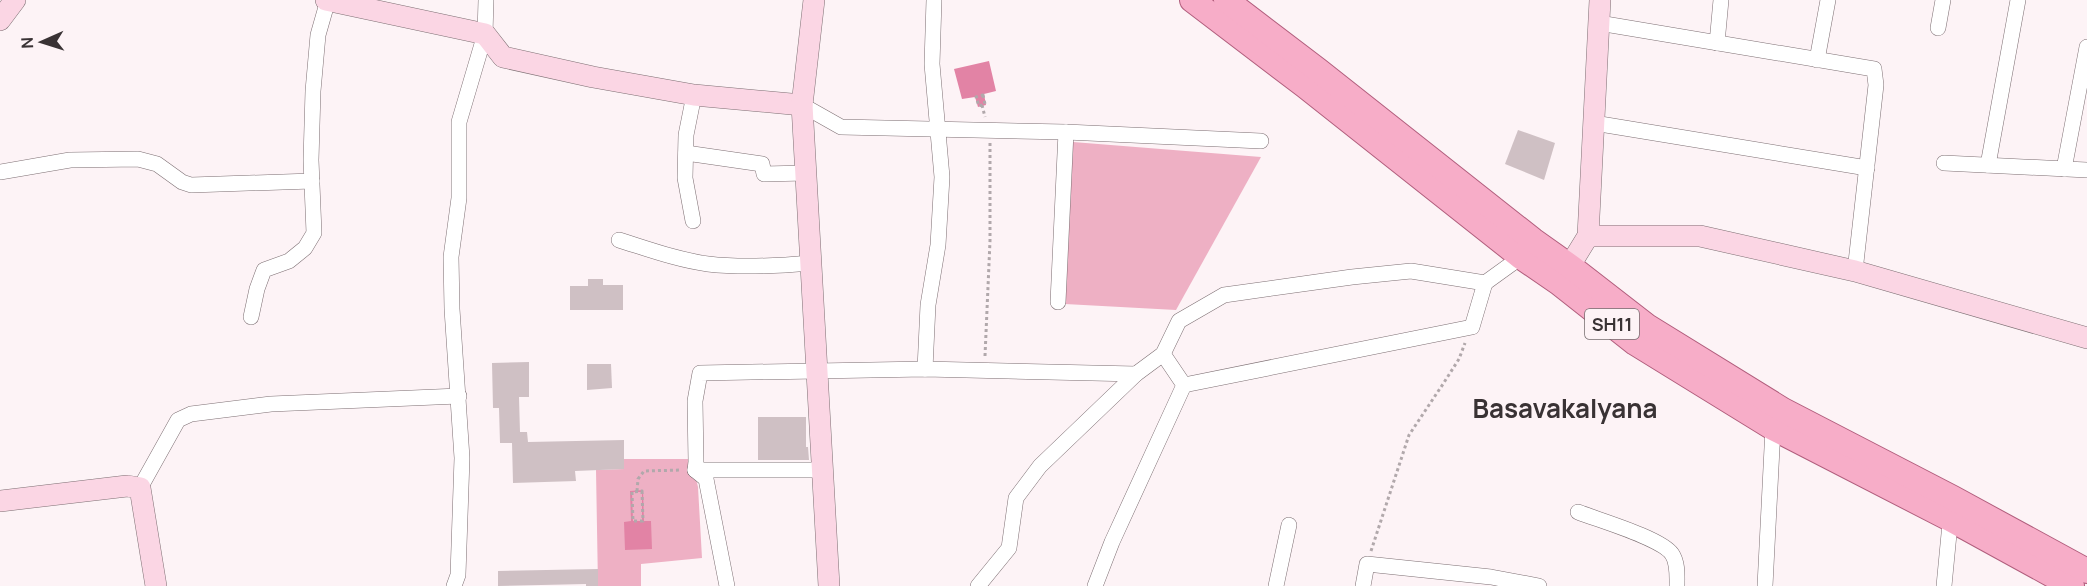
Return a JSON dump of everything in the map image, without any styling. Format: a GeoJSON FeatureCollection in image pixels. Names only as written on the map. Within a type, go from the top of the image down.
{"type":"FeatureCollection","features":[{"type":"Feature","properties":{"kind":"main road","name":"SH11"},"geometry":{"type":"LineString","coordinates":[[1192,0],[1315,93],[1565,275],[1635,343],[1952,509],[2087,571]]}},
{"type":"Feature","properties":{"kind":"main road","name":"SH11"},"geometry":{"type":"LineString","coordinates":[[1226,0],[1318,69],[1527,248]]}},
{"type":"Feature","properties":{"kind":"main road","name":"SH11"},"geometry":{"type":"LineString","coordinates":[[1952,509],[2072,586]]}},
{"type":"Feature","properties":{"kind":"street"},"geometry":{"type":"LineString","coordinates":[[0,20],[15,0]]}},
{"type":"Feature","properties":{"kind":"street"},"geometry":{"type":"LineString","coordinates":[[251,317],[256,289],[264,270],[289,261],[305,248],[314,233],[311,148],[318,36],[327,0],[485,34],[503,57],[593,77],[694,95],[802,105],[841,127],[1066,132],[1261,141]]}},
{"type":"Feature","properties":{"kind":"street"},"geometry":{"type":"LineString","coordinates":[[454,586],[458,575],[462,458],[452,309],[452,257],[459,198],[459,123],[485,34],[486,0]]}},
{"type":"Feature","properties":{"kind":"street"},"geometry":{"type":"LineString","coordinates":[[814,0],[802,105],[829,586]]}},
{"type":"Feature","properties":{"kind":"street"},"geometry":{"type":"LineString","coordinates":[[925,369],[928,305],[938,245],[942,177],[933,64],[934,0]]}},
{"type":"Feature","properties":{"kind":"street"},"geometry":{"type":"LineString","coordinates":[[1565,275],[1588,236],[1600,0]]}},
{"type":"Feature","properties":{"kind":"street"},"geometry":{"type":"LineString","coordinates":[[1717,43],[1721,0]]}},
{"type":"Feature","properties":{"kind":"street"},"geometry":{"type":"LineString","coordinates":[[1817,60],[1828,0]]}},
{"type":"Feature","properties":{"kind":"street"},"geometry":{"type":"LineString","coordinates":[[1938,28],[1943,0]]}},
{"type":"Feature","properties":{"kind":"street"},"geometry":{"type":"LineString","coordinates":[[1988,165],[2018,0]]}},
{"type":"Feature","properties":{"kind":"street"},"geometry":{"type":"LineString","coordinates":[[1599,23],[1874,69],[1876,85],[1856,271]]}},
{"type":"Feature","properties":{"kind":"street"},"geometry":{"type":"LineString","coordinates":[[2064,169],[2087,47]]}},
{"type":"Feature","properties":{"kind":"street"},"geometry":{"type":"LineString","coordinates":[[693,220],[685,178],[686,135],[694,95]]}},
{"type":"Feature","properties":{"kind":"street"},"geometry":{"type":"LineString","coordinates":[[1594,123],[1867,168]]}},
{"type":"Feature","properties":{"kind":"street"},"geometry":{"type":"LineString","coordinates":[[1058,302],[1066,132]]}},
{"type":"Feature","properties":{"kind":"street"},"geometry":{"type":"LineString","coordinates":[[686,153],[762,164],[764,174],[805,173]]}},
{"type":"Feature","properties":{"kind":"street"},"geometry":{"type":"LineString","coordinates":[[0,172],[70,160],[138,159],[158,164],[182,182],[191,185],[312,181]]}},
{"type":"Feature","properties":{"kind":"street"},"geometry":{"type":"LineString","coordinates":[[1944,163],[2087,170]]}},
{"type":"Feature","properties":{"kind":"street"},"geometry":{"type":"LineString","coordinates":[[1588,236],[1700,236],[1856,271],[2087,338]]}},
{"type":"Feature","properties":{"kind":"street"},"geometry":{"type":"LineString","coordinates":[[619,240],[669,256],[707,264],[753,266],[811,263]]}},
{"type":"Feature","properties":{"kind":"street"},"geometry":{"type":"LineString","coordinates":[[1184,385],[1472,327],[1485,283],[1527,248]]}},
{"type":"Feature","properties":{"kind":"street"},"geometry":{"type":"LineString","coordinates":[[978,586],[1009,548],[1016,498],[1040,465],[1136,374],[1163,354],[1179,321],[1224,295],[1411,272],[1485,283]]}},
{"type":"Feature","properties":{"kind":"street"},"geometry":{"type":"LineString","coordinates":[[1163,354],[1184,385]]}},
{"type":"Feature","properties":{"kind":"street"},"geometry":{"type":"LineString","coordinates":[[695,470],[695,400],[700,373],[984,369],[1136,374]]}},
{"type":"Feature","properties":{"kind":"street"},"geometry":{"type":"LineString","coordinates":[[1095,586],[1112,542],[1184,385]]}},
{"type":"Feature","properties":{"kind":"street"},"geometry":{"type":"LineString","coordinates":[[156,586],[140,488],[178,420],[191,414],[271,404],[459,396]]}},
{"type":"Feature","properties":{"kind":"street"},"geometry":{"type":"LineString","coordinates":[[1765,586],[1778,419]]}},
{"type":"Feature","properties":{"kind":"street"},"geometry":{"type":"LineString","coordinates":[[695,470],[823,470]]}},
{"type":"Feature","properties":{"kind":"street"},"geometry":{"type":"LineString","coordinates":[[695,470],[706,479],[727,586]]}},
{"type":"Feature","properties":{"kind":"street"},"geometry":{"type":"LineString","coordinates":[[0,501],[128,486],[140,488]]}},
{"type":"Feature","properties":{"kind":"street"},"geometry":{"type":"LineString","coordinates":[[1944,586],[1952,509]]}},
{"type":"Feature","properties":{"kind":"street"},"geometry":{"type":"LineString","coordinates":[[1578,512],[1661,543],[1672,554],[1676,566],[1677,586]]}},
{"type":"Feature","properties":{"kind":"street"},"geometry":{"type":"LineString","coordinates":[[1276,586],[1289,525]]}},
{"type":"Feature","properties":{"kind":"street"},"geometry":{"type":"LineString","coordinates":[[1363,586],[1367,564],[1491,577],[1539,586]]}},
{"type":"Feature","properties":{"kind":"path"},"geometry":{"type":"LineString","coordinates":[[982,105],[990,131],[990,241],[984,369]]}},
{"type":"Feature","properties":{"kind":"path"},"geometry":{"type":"LineString","coordinates":[[1367,564],[1408,435],[1459,359],[1472,327]]}},
{"type":"Feature","properties":{"kind":"path"},"geometry":{"type":"LineString","coordinates":[[638,492],[638,479],[644,471],[695,470]]}},
{"type":"Feature","properties":{"kind":"path"},"geometry":{"type":"LineString","coordinates":[[642,491],[643,521],[633,521],[632,492],[638,492],[642,491]]}},
{"type":"Feature","properties":{"kind":"shaded area"},"geometry":{"type":"Polygon","coordinates":[[[989,61],[996,91],[984,94],[986,105],[978,107],[975,97],[962,99],[954,69],[989,61]]]}},
{"type":"Feature","properties":{"kind":"shaded area"},"geometry":{"type":"Polygon","coordinates":[[[1073,142],[1261,157],[1176,310],[1065,304],[1073,142]]]}},
{"type":"Feature","properties":{"kind":"shaded area"},"geometry":{"type":"Polygon","coordinates":[[[624,459],[691,459],[698,487],[702,558],[641,564],[641,586],[598,586],[596,470],[624,469],[624,459]]]}},
{"type":"Feature","properties":{"kind":"shaded area"},"geometry":{"type":"Polygon","coordinates":[[[643,490],[644,521],[651,521],[652,549],[625,550],[624,522],[631,521],[630,491],[643,490]],[[632,492],[633,521],[642,521],[642,492],[632,492]]]}},
{"type":"Feature","properties":{"kind":"building"},"geometry":{"type":"Polygon","coordinates":[[[1518,130],[1555,143],[1544,180],[1505,164],[1518,130]]]}},
{"type":"Feature","properties":{"kind":"building"},"geometry":{"type":"Polygon","coordinates":[[[588,279],[603,279],[603,285],[623,285],[623,310],[570,310],[570,286],[588,286],[588,279]]]}},
{"type":"Feature","properties":{"kind":"building"},"geometry":{"type":"Polygon","coordinates":[[[529,362],[529,397],[519,397],[520,432],[527,432],[528,442],[624,440],[624,469],[575,471],[576,481],[513,483],[512,443],[500,443],[499,408],[493,408],[492,363],[529,362]]]}},
{"type":"Feature","properties":{"kind":"building"},"geometry":{"type":"Polygon","coordinates":[[[587,364],[611,364],[612,388],[587,390],[587,364]]]}},
{"type":"Feature","properties":{"kind":"building"},"geometry":{"type":"Polygon","coordinates":[[[758,417],[806,417],[806,447],[808,447],[809,460],[758,460],[758,417]]]}},
{"type":"Feature","properties":{"kind":"building"},"geometry":{"type":"Polygon","coordinates":[[[598,569],[598,586],[586,586],[586,584],[498,586],[498,571],[598,569]]]}},
{"type":"Feature","properties":{"kind":"district","name":"Basavakalyana"},"geometry":{"type":"Point","coordinates":[1565,408]}}]}
